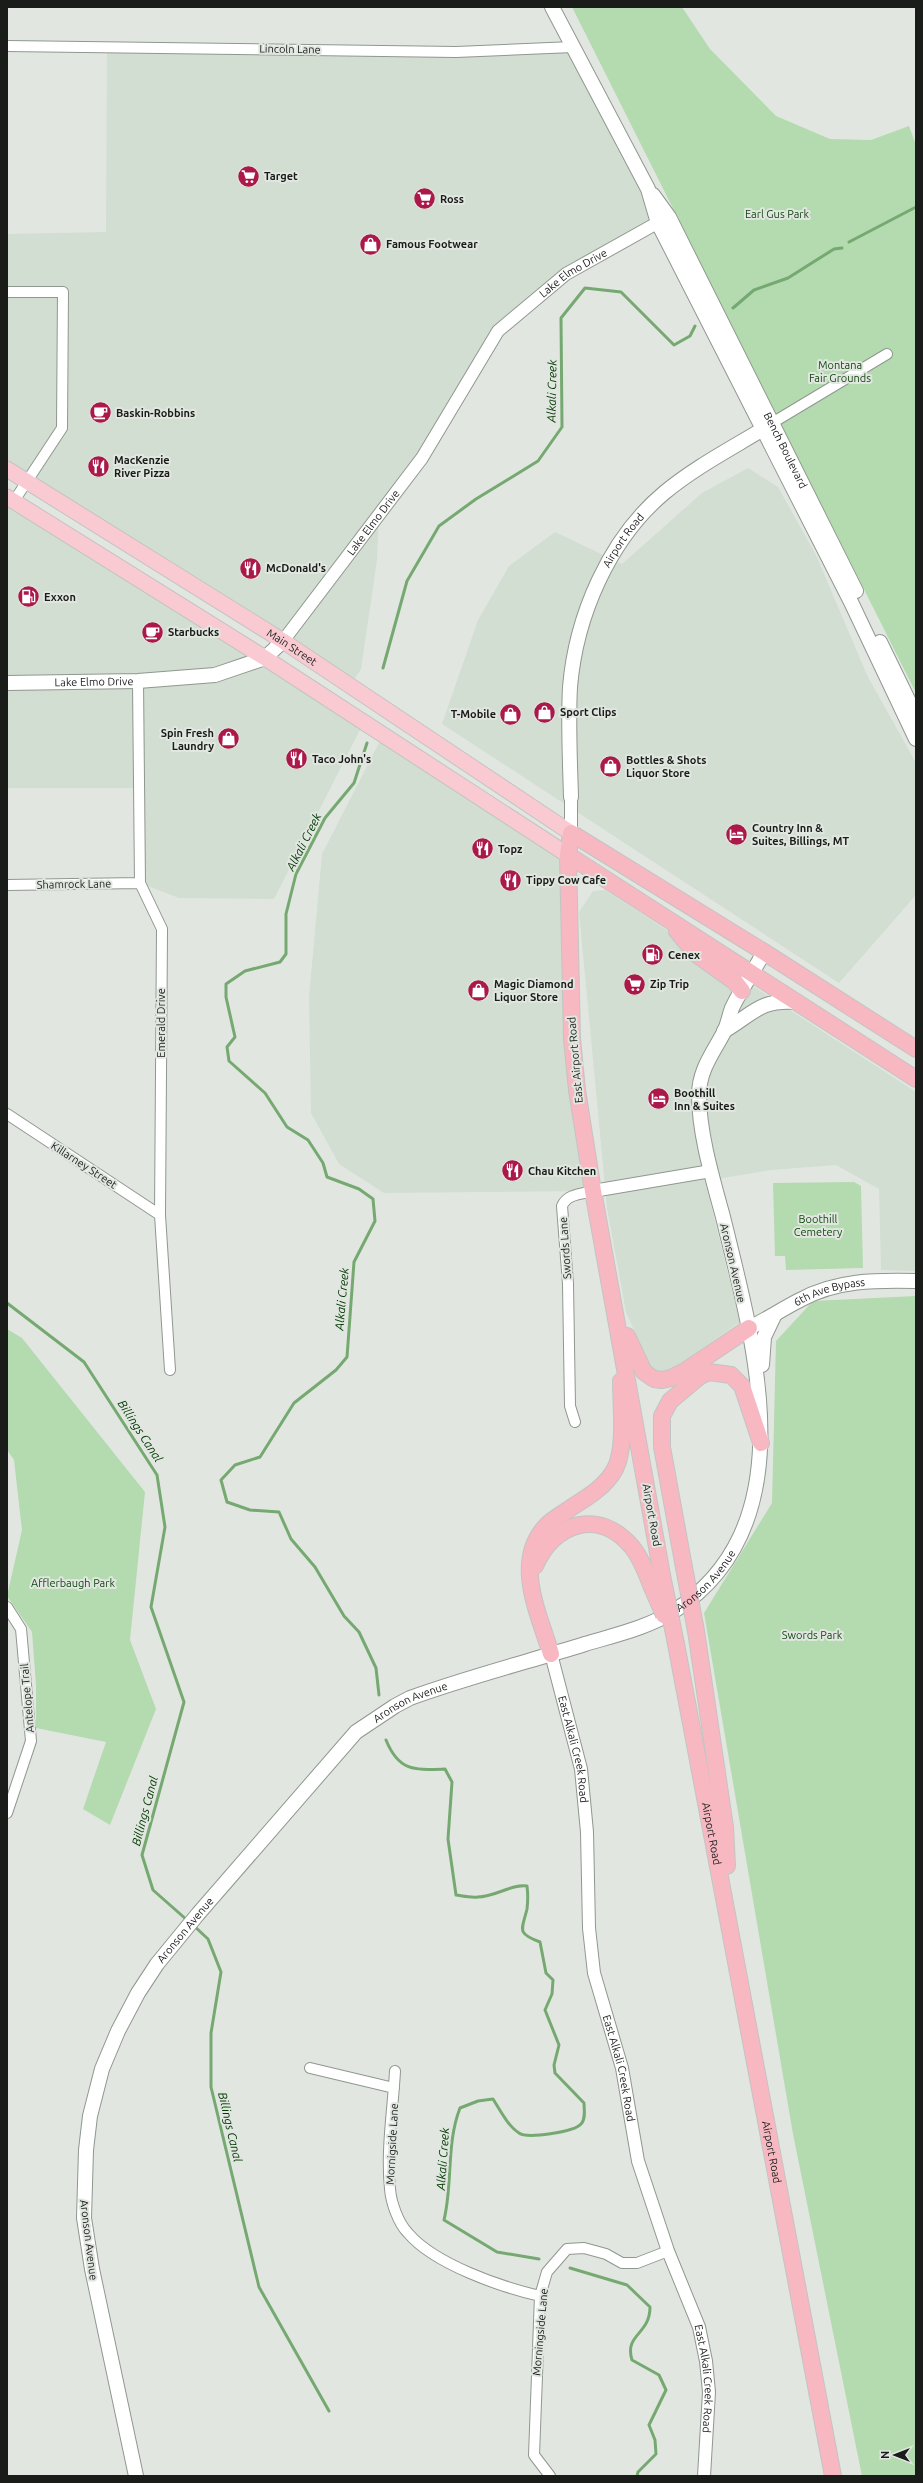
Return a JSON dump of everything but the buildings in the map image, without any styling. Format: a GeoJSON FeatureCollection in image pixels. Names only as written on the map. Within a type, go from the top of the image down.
{"type":"FeatureCollection","features":[{"type":"Feature","properties":{"kind":"highway","name":"Airport Road"},"geometry":{"type":"LineString","coordinates":[[568,855],[571,833]]}},
{"type":"Feature","properties":{"kind":"highway"},"geometry":{"type":"LineString","coordinates":[[571,833],[764,952],[916,1049]]}},
{"type":"Feature","properties":{"kind":"highway"},"geometry":{"type":"LineString","coordinates":[[568,855],[916,1079]]}},
{"type":"Feature","properties":{"kind":"highway","name":"East Airport Road"},"geometry":{"type":"LineString","coordinates":[[568,855],[572,1039],[578,1098],[592,1191]]}},
{"type":"Feature","properties":{"kind":"highway"},"geometry":{"type":"LineString","coordinates":[[670,921],[696,954],[735,982],[742,991]]}},
{"type":"Feature","properties":{"kind":"highway","name":"Airport Road"},"geometry":{"type":"LineString","coordinates":[[592,1191],[622,1345],[657,1580],[676,1644],[833,2476]]}},
{"type":"Feature","properties":{"kind":"highway"},"geometry":{"type":"LineString","coordinates":[[614,1303],[637,1359],[644,1372],[654,1378],[671,1378],[685,1371],[749,1328]]}},
{"type":"Feature","properties":{"kind":"highway"},"geometry":{"type":"LineString","coordinates":[[551,1654],[531,1583],[529,1558],[536,1540],[547,1525],[605,1483],[615,1469],[621,1439],[622,1345]]}},
{"type":"Feature","properties":{"kind":"highway"},"geometry":{"type":"LineString","coordinates":[[729,1923],[725,1827],[696,1631],[662,1447],[662,1416],[670,1401],[687,1385],[709,1372],[731,1375],[742,1386],[761,1443]]}},
{"type":"Feature","properties":{"kind":"highway"},"geometry":{"type":"LineString","coordinates":[[531,1583],[540,1555],[551,1540],[569,1527],[588,1524],[610,1528],[629,1544],[644,1566],[657,1580]]}},
{"type":"Feature","properties":{"kind":"main road"},"geometry":{"type":"LineString","coordinates":[[552,7],[648,189],[767,426],[916,739]]}},
{"type":"Feature","properties":{"kind":"main road","name":"Bench Boulevard"},"geometry":{"type":"LineString","coordinates":[[767,426],[916,716]]}},
{"type":"Feature","properties":{"kind":"main road","name":"Airport Road"},"geometry":{"type":"LineString","coordinates":[[571,796],[570,688],[573,664],[587,612],[612,557],[634,522],[664,492],[767,426]]}},
{"type":"Feature","properties":{"kind":"main road","name":"Main Street"},"geometry":{"type":"LineString","coordinates":[[7,469],[283,641],[571,833]]}},
{"type":"Feature","properties":{"kind":"main road"},"geometry":{"type":"LineString","coordinates":[[11,499],[265,658],[568,855]]}},
{"type":"Feature","properties":{"kind":"main road","name":"Lake Elmo Drive"},"geometry":{"type":"LineString","coordinates":[[7,683],[138,681],[215,674],[265,658],[283,641]]}},
{"type":"Feature","properties":{"kind":"main road","name":"Aronson Avenue"},"geometry":{"type":"LineString","coordinates":[[136,2476],[92,2268],[84,2218],[86,2157],[95,2094],[118,2031],[150,1976],[198,1914],[356,1732],[395,1706],[430,1691],[648,1624],[674,1611],[716,1574],[741,1537],[750,1515],[756,1490],[761,1443],[749,1328],[711,1171],[699,1095],[705,1066],[724,1031],[732,1009],[764,952]]}},
{"type":"Feature","properties":{"kind":"main road","name":"Aronson Avenue"},"geometry":{"type":"LineString","coordinates":[[724,1031],[768,1002],[778,1000],[796,1002]]}},
{"type":"Feature","properties":{"kind":"main road","name":"6th Ave Bypass"},"geometry":{"type":"LineString","coordinates":[[749,1328],[774,1316],[800,1299],[825,1289],[858,1281],[916,1281]]}},
{"type":"Feature","properties":{"kind":"main road"},"geometry":{"type":"LineString","coordinates":[[761,1443],[764,1390],[762,1345],[766,1330],[774,1316]]}},
{"type":"Feature","properties":{"kind":"street","name":"Lincoln Lane"},"geometry":{"type":"LineString","coordinates":[[7,46],[456,52],[573,47]]}},
{"type":"Feature","properties":{"kind":"street","name":"Lake Elmo Drive"},"geometry":{"type":"LineString","coordinates":[[283,641],[422,458],[498,331],[566,274],[663,220]]}},
{"type":"Feature","properties":{"kind":"street"},"geometry":{"type":"LineString","coordinates":[[7,292],[63,292],[62,428],[28,481],[11,499]]}},
{"type":"Feature","properties":{"kind":"street","name":"Airport Road"},"geometry":{"type":"LineString","coordinates":[[767,426],[887,354]]}},
{"type":"Feature","properties":{"kind":"street","name":"Emerald Drive"},"geometry":{"type":"LineString","coordinates":[[138,681],[140,883],[162,929],[160,1215],[170,1370]]}},
{"type":"Feature","properties":{"kind":"street","name":"Airport Road"},"geometry":{"type":"LineString","coordinates":[[571,796],[571,833]]}},
{"type":"Feature","properties":{"kind":"street","name":"Shamrock Lane"},"geometry":{"type":"LineString","coordinates":[[7,885],[140,883]]}},
{"type":"Feature","properties":{"kind":"street","name":"Killarney Street"},"geometry":{"type":"LineString","coordinates":[[7,1114],[160,1215]]}},
{"type":"Feature","properties":{"kind":"street","name":"Swords Lane"},"geometry":{"type":"LineString","coordinates":[[575,1422],[570,1406],[568,1284],[562,1206],[564,1201],[570,1196],[592,1191],[711,1171]]}},
{"type":"Feature","properties":{"kind":"street","name":"Antelope Trail"},"geometry":{"type":"LineString","coordinates":[[7,1607],[21,1628],[30,1741],[7,1813]]}},
{"type":"Feature","properties":{"kind":"street","name":"East Alkali Creek Road"},"geometry":{"type":"LineString","coordinates":[[551,1654],[581,1769],[587,1832],[589,1928],[594,1973],[622,2068],[638,2161],[668,2251],[699,2327],[706,2361],[709,2392],[704,2476]]}},
{"type":"Feature","properties":{"kind":"street"},"geometry":{"type":"LineString","coordinates":[[310,2068],[394,2088]]}},
{"type":"Feature","properties":{"kind":"street","name":"Mornigside Lane"},"geometry":{"type":"LineString","coordinates":[[395,2071],[390,2190],[396,2211],[406,2232],[420,2245],[463,2269],[516,2290],[540,2296]]}},
{"type":"Feature","properties":{"kind":"street","name":"Morningside Lane"},"geometry":{"type":"LineString","coordinates":[[550,2476],[534,2455],[540,2296],[546,2272],[567,2249],[584,2248],[606,2254],[622,2263],[637,2264],[668,2251]]}},
{"type":"Feature","properties":{"kind":"shaded area"},"geometry":{"type":"Polygon","coordinates":[[[107,46],[456,52],[573,47],[658,223],[566,274],[498,331],[379,516],[377,560],[361,669],[350,686],[7,469],[7,234],[106,232],[107,46]]]}},
{"type":"Feature","properties":{"kind":"shaded area"},"geometry":{"type":"Polygon","coordinates":[[[748,468],[778,487],[816,555],[867,675],[916,763],[916,895],[839,983],[442,724],[478,620],[509,566],[555,532],[622,564],[702,493],[748,468]]]}},
{"type":"Feature","properties":{"kind":"shaded area"},"geometry":{"type":"Polygon","coordinates":[[[7,497],[364,722],[274,899],[179,898],[140,883],[139,788],[7,788],[7,497]]]}},
{"type":"Feature","properties":{"kind":"shaded area"},"geometry":{"type":"Polygon","coordinates":[[[383,735],[568,855],[571,1001],[593,1191],[384,1193],[339,1164],[311,1113],[309,997],[322,854],[383,735]]]}},
{"type":"Feature","properties":{"kind":"shaded area"},"geometry":{"type":"Polygon","coordinates":[[[605,890],[916,1092],[916,1271],[881,1270],[879,1189],[836,1165],[771,1170],[705,1181],[740,1322],[664,1375],[651,1369],[626,1312],[607,1208],[579,912],[593,891],[605,890]]]}},
{"type":"Feature","properties":{"kind":"green space"},"geometry":{"type":"Polygon","coordinates":[[[572,7],[682,7],[710,49],[776,116],[830,139],[871,140],[909,126],[916,145],[916,693],[572,7]]]}},
{"type":"Feature","properties":{"kind":"green space","name":"Boothill Cemetery"},"geometry":{"type":"Polygon","coordinates":[[[854,1182],[861,1186],[863,1268],[786,1270],[785,1256],[775,1256],[773,1183],[854,1182]]]}},
{"type":"Feature","properties":{"kind":"green space","name":"Swords Park"},"geometry":{"type":"Polygon","coordinates":[[[916,1296],[916,2476],[862,2476],[793,2134],[704,1613],[772,1503],[776,1341],[813,1301],[916,1296]]]}},
{"type":"Feature","properties":{"kind":"green space","name":"Afflerbaugh Park"},"geometry":{"type":"Polygon","coordinates":[[[7,1329],[22,1338],[145,1492],[130,1640],[156,1709],[110,1825],[83,1809],[106,1742],[36,1728],[36,1685],[32,1632],[7,1596],[22,1530],[14,1460],[7,1450],[7,1329]]]}},
{"type":"Feature","properties":{"kind":"waterway","name":"Alkali Creek"},"geometry":{"type":"LineString","coordinates":[[849,242],[916,207]]}},
{"type":"Feature","properties":{"kind":"waterway","name":"Alkali Creek"},"geometry":{"type":"LineString","coordinates":[[733,308],[754,290],[788,278],[834,249],[842,248]]}},
{"type":"Feature","properties":{"kind":"waterway","name":"Alkali Creek"},"geometry":{"type":"LineString","coordinates":[[383,668],[407,581],[439,526],[476,499],[538,461],[562,427],[561,318],[585,288],[621,292],[674,345],[690,336],[695,326]]}},
{"type":"Feature","properties":{"kind":"waterway","name":"Alkali Creek"},"geometry":{"type":"LineString","coordinates":[[367,743],[354,783],[325,818],[296,874],[286,914],[286,954],[280,962],[245,971],[226,984],[226,997],[235,1037],[227,1047],[229,1061],[265,1093],[287,1127],[308,1140],[323,1163],[327,1177],[359,1189],[373,1199],[375,1221],[354,1262],[347,1357],[336,1370],[294,1403],[260,1457],[235,1465],[221,1480],[227,1502],[250,1510],[279,1512],[291,1539],[315,1567],[344,1616],[359,1632],[376,1668],[379,1695]]}},
{"type":"Feature","properties":{"kind":"waterway","name":"Billings Canal"},"geometry":{"type":"LineString","coordinates":[[7,1303],[84,1362],[157,1475],[165,1527],[151,1607],[184,1702],[142,1855],[153,1890],[187,1920]]}},
{"type":"Feature","properties":{"kind":"waterway","name":"Alkali Creek"},"geometry":{"type":"LineString","coordinates":[[386,1740],[396,1758],[402,1764],[417,1769],[445,1769],[452,1782],[448,1839],[456,1895],[473,1897],[484,1896],[515,1887],[527,1886],[528,1898],[523,1930],[527,1936],[540,1942],[546,1973],[553,1980],[552,1994],[545,2010],[559,2045],[554,2065],[555,2073],[584,2103],[584,2119],[583,2122],[577,2127],[569,2130],[550,2134],[524,2135],[515,2130],[504,2118],[493,2099],[478,2101],[460,2108],[453,2135],[447,2206],[444,2220],[497,2252],[539,2259]]}},
{"type":"Feature","properties":{"kind":"waterway","name":"Billings Canal"},"geometry":{"type":"LineString","coordinates":[[193,1925],[208,1939],[221,1972],[211,2033],[211,2087],[259,2287],[329,2411]]}},
{"type":"Feature","properties":{"kind":"waterway","name":"Alkali Creek"},"geometry":{"type":"LineString","coordinates":[[570,2268],[627,2285],[650,2307],[649,2316],[646,2323],[634,2339],[630,2351],[632,2360],[659,2375],[666,2390],[649,2425],[655,2440],[656,2454],[638,2472],[637,2476]]}},
{"type":"Feature","properties":{"kind":"place","name":"Target"},"geometry":{"type":"Point","coordinates":[249,176]}},
{"type":"Feature","properties":{"kind":"place","name":"Ross"},"geometry":{"type":"Point","coordinates":[424,199]}},
{"type":"Feature","properties":{"kind":"place","name":"Famous Footwear"},"geometry":{"type":"Point","coordinates":[370,244]}},
{"type":"Feature","properties":{"kind":"place","name":"Baskin-Robbins"},"geometry":{"type":"Point","coordinates":[100,413]}},
{"type":"Feature","properties":{"kind":"place","name":"MacKenzie River Pizza"},"geometry":{"type":"Point","coordinates":[99,466]}},
{"type":"Feature","properties":{"kind":"place","name":"McDonald's"},"geometry":{"type":"Point","coordinates":[250,568]}},
{"type":"Feature","properties":{"kind":"place","name":"Exxon"},"geometry":{"type":"Point","coordinates":[29,597]}},
{"type":"Feature","properties":{"kind":"place","name":"Starbucks"},"geometry":{"type":"Point","coordinates":[152,632]}},
{"type":"Feature","properties":{"kind":"place","name":"Sport Clips"},"geometry":{"type":"Point","coordinates":[544,712]}},
{"type":"Feature","properties":{"kind":"place","name":"T-Mobile"},"geometry":{"type":"Point","coordinates":[511,714]}},
{"type":"Feature","properties":{"kind":"place","name":"Spin Fresh Laundry"},"geometry":{"type":"Point","coordinates":[229,739]}},
{"type":"Feature","properties":{"kind":"place","name":"Taco John's"},"geometry":{"type":"Point","coordinates":[297,759]}},
{"type":"Feature","properties":{"kind":"place","name":"Bottles & Shots Liquor Store"},"geometry":{"type":"Point","coordinates":[610,766]}},
{"type":"Feature","properties":{"kind":"place","name":"Country Inn & Suites, Billings, MT"},"geometry":{"type":"Point","coordinates":[736,834]}},
{"type":"Feature","properties":{"kind":"place","name":"Topz"},"geometry":{"type":"Point","coordinates":[482,849]}},
{"type":"Feature","properties":{"kind":"place","name":"Tippy Cow Cafe"},"geometry":{"type":"Point","coordinates":[511,880]}},
{"type":"Feature","properties":{"kind":"place","name":"Cenex"},"geometry":{"type":"Point","coordinates":[653,955]}},
{"type":"Feature","properties":{"kind":"place","name":"Zip Trip"},"geometry":{"type":"Point","coordinates":[635,984]}},
{"type":"Feature","properties":{"kind":"place","name":"Magic Diamond Liquor Store"},"geometry":{"type":"Point","coordinates":[479,990]}},
{"type":"Feature","properties":{"kind":"place","name":"Boothill Inn & Suites"},"geometry":{"type":"Point","coordinates":[658,1099]}},
{"type":"Feature","properties":{"kind":"place","name":"Chau Kitchen"},"geometry":{"type":"Point","coordinates":[513,1171]}},
{"type":"Feature","properties":{"kind":"park label","name":"Earl Gus Park"},"geometry":{"type":"Point","coordinates":[777,214]}},
{"type":"Feature","properties":{"kind":"park label","name":"Montana Fair Grounds"},"geometry":{"type":"Point","coordinates":[840,371]}}]}
